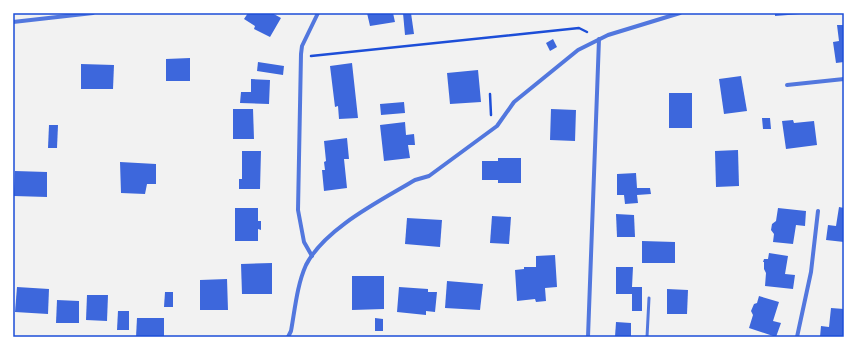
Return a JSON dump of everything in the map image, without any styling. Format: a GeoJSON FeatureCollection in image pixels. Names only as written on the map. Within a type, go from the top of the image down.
{"type":"FeatureCollection","features":[{"type":"Feature","properties":{"kind":"street"},"geometry":{"type":"LineString","coordinates":[[13,22],[93,13]]}},
{"type":"Feature","properties":{"kind":"street"},"geometry":{"type":"LineString","coordinates":[[312,256],[304,242],[298,210],[301,54],[302,46],[318,13]]}},
{"type":"Feature","properties":{"kind":"street"},"geometry":{"type":"LineString","coordinates":[[288,337],[291,330],[301,278],[312,256],[320,246],[348,222],[415,180],[429,176],[497,126],[514,102],[578,50],[599,39],[647,22],[680,13]]}},
{"type":"Feature","properties":{"kind":"street"},"geometry":{"type":"LineString","coordinates":[[588,337],[599,39]]}},
{"type":"Feature","properties":{"kind":"street"},"geometry":{"type":"LineString","coordinates":[[786,85],[844,79]]}},
{"type":"Feature","properties":{"kind":"street"},"geometry":{"type":"LineString","coordinates":[[797,337],[811,272],[818,211]]}},
{"type":"Feature","properties":{"kind":"lane"},"geometry":{"type":"LineString","coordinates":[[648,337],[649,298]]}},
{"type":"Feature","properties":{"kind":"path"},"geometry":{"type":"LineString","coordinates":[[301,54],[314,56],[579,28],[599,39]]}},
{"type":"Feature","properties":{"kind":"path"},"geometry":{"type":"LineString","coordinates":[[490,94],[490,112],[497,126]]}},
{"type":"Feature","properties":{"kind":"building"},"geometry":{"type":"Polygon","coordinates":[[[248,13],[272,13],[281,18],[270,37],[254,29],[255,26],[244,19],[248,13]]]}},
{"type":"Feature","properties":{"kind":"building"},"geometry":{"type":"Polygon","coordinates":[[[367,13],[393,13],[395,22],[370,26],[367,13]]]}},
{"type":"Feature","properties":{"kind":"building"},"geometry":{"type":"Polygon","coordinates":[[[403,13],[411,13],[414,34],[405,35],[403,13]]]}},
{"type":"Feature","properties":{"kind":"building"},"geometry":{"type":"Polygon","coordinates":[[[775,13],[801,13],[801,14],[775,16],[775,13]]]}},
{"type":"Feature","properties":{"kind":"building"},"geometry":{"type":"Polygon","coordinates":[[[837,25],[844,25],[844,62],[836,63],[833,42],[839,41],[837,25]]]}},
{"type":"Feature","properties":{"kind":"building"},"geometry":{"type":"Polygon","coordinates":[[[553,39],[557,47],[550,51],[546,43],[553,39]]]}},
{"type":"Feature","properties":{"kind":"building"},"geometry":{"type":"Polygon","coordinates":[[[190,58],[190,81],[166,81],[166,59],[190,58]]]}},
{"type":"Feature","properties":{"kind":"building"},"geometry":{"type":"Polygon","coordinates":[[[258,62],[284,66],[283,75],[257,71],[258,62]]]}},
{"type":"Feature","properties":{"kind":"building"},"geometry":{"type":"Polygon","coordinates":[[[352,63],[358,118],[339,119],[338,106],[335,107],[330,66],[352,63]]]}},
{"type":"Feature","properties":{"kind":"building"},"geometry":{"type":"Polygon","coordinates":[[[81,64],[114,65],[113,89],[81,89],[81,64]]]}},
{"type":"Feature","properties":{"kind":"building"},"geometry":{"type":"Polygon","coordinates":[[[478,70],[481,102],[450,104],[447,73],[478,70]]]}},
{"type":"Feature","properties":{"kind":"building"},"geometry":{"type":"Polygon","coordinates":[[[741,76],[747,111],[724,114],[719,79],[741,76]]]}},
{"type":"Feature","properties":{"kind":"building"},"geometry":{"type":"Polygon","coordinates":[[[251,79],[270,80],[269,104],[240,103],[241,92],[251,92],[251,79]]]}},
{"type":"Feature","properties":{"kind":"building"},"geometry":{"type":"Polygon","coordinates":[[[669,93],[692,93],[692,128],[669,128],[669,93]]]}},
{"type":"Feature","properties":{"kind":"building"},"geometry":{"type":"Polygon","coordinates":[[[404,102],[405,113],[381,115],[380,104],[404,102]]]}},
{"type":"Feature","properties":{"kind":"building"},"geometry":{"type":"Polygon","coordinates":[[[233,109],[253,109],[254,139],[233,139],[233,109]]]}},
{"type":"Feature","properties":{"kind":"building"},"geometry":{"type":"Polygon","coordinates":[[[551,109],[576,110],[575,141],[550,140],[551,109]]]}},
{"type":"Feature","properties":{"kind":"building"},"geometry":{"type":"Polygon","coordinates":[[[762,118],[770,118],[771,129],[763,129],[762,118]]]}},
{"type":"Feature","properties":{"kind":"building"},"geometry":{"type":"Polygon","coordinates":[[[793,120],[794,123],[814,121],[817,145],[786,149],[782,121],[793,120]]]}},
{"type":"Feature","properties":{"kind":"building"},"geometry":{"type":"Polygon","coordinates":[[[405,122],[406,135],[414,134],[415,145],[408,145],[410,158],[384,161],[380,125],[405,122]]]}},
{"type":"Feature","properties":{"kind":"building"},"geometry":{"type":"Polygon","coordinates":[[[49,125],[58,125],[57,148],[48,148],[49,125]]]}},
{"type":"Feature","properties":{"kind":"building"},"geometry":{"type":"Polygon","coordinates":[[[347,138],[349,159],[344,159],[347,188],[324,191],[322,170],[325,170],[324,162],[326,161],[324,141],[347,138]]]}},
{"type":"Feature","properties":{"kind":"building"},"geometry":{"type":"Polygon","coordinates":[[[738,150],[739,186],[716,187],[715,151],[738,150]]]}},
{"type":"Feature","properties":{"kind":"building"},"geometry":{"type":"Polygon","coordinates":[[[242,151],[261,151],[260,189],[239,189],[239,179],[242,179],[242,151]]]}},
{"type":"Feature","properties":{"kind":"building"},"geometry":{"type":"Polygon","coordinates":[[[498,158],[521,158],[521,183],[498,183],[498,180],[482,180],[482,161],[498,161],[498,158]]]}},
{"type":"Feature","properties":{"kind":"building"},"geometry":{"type":"Polygon","coordinates":[[[120,162],[156,164],[156,184],[147,184],[145,194],[121,193],[120,162]]]}},
{"type":"Feature","properties":{"kind":"building"},"geometry":{"type":"Polygon","coordinates":[[[15,171],[47,172],[47,197],[14,196],[15,171]]]}},
{"type":"Feature","properties":{"kind":"building"},"geometry":{"type":"Polygon","coordinates":[[[636,173],[637,188],[650,188],[651,194],[637,195],[638,203],[625,204],[624,195],[617,195],[617,174],[636,173]]]}},
{"type":"Feature","properties":{"kind":"building"},"geometry":{"type":"Polygon","coordinates":[[[839,207],[844,208],[844,242],[826,240],[828,225],[836,226],[839,207]]]}},
{"type":"Feature","properties":{"kind":"building"},"geometry":{"type":"Polygon","coordinates":[[[235,208],[258,208],[258,221],[261,221],[261,230],[258,229],[258,241],[235,241],[235,208]]]}},
{"type":"Feature","properties":{"kind":"building"},"geometry":{"type":"Polygon","coordinates":[[[778,208],[806,211],[805,226],[796,225],[793,244],[773,242],[774,234],[771,230],[772,224],[776,221],[778,208]]]}},
{"type":"Feature","properties":{"kind":"building"},"geometry":{"type":"Polygon","coordinates":[[[616,214],[634,215],[635,237],[617,237],[616,214]]]}},
{"type":"Feature","properties":{"kind":"building"},"geometry":{"type":"Polygon","coordinates":[[[492,216],[511,217],[509,244],[490,243],[492,216]]]}},
{"type":"Feature","properties":{"kind":"building"},"geometry":{"type":"Polygon","coordinates":[[[407,218],[442,220],[440,247],[405,244],[407,218]]]}},
{"type":"Feature","properties":{"kind":"building"},"geometry":{"type":"Polygon","coordinates":[[[642,241],[675,242],[675,263],[642,263],[642,241]]]}},
{"type":"Feature","properties":{"kind":"building"},"geometry":{"type":"Polygon","coordinates":[[[769,253],[788,256],[785,274],[795,275],[793,289],[765,286],[766,273],[763,262],[764,259],[768,259],[769,253]]]}},
{"type":"Feature","properties":{"kind":"building"},"geometry":{"type":"Polygon","coordinates":[[[555,255],[557,287],[545,288],[546,301],[536,302],[535,299],[517,301],[515,270],[524,269],[524,267],[536,267],[536,256],[555,255]]]}},
{"type":"Feature","properties":{"kind":"building"},"geometry":{"type":"Polygon","coordinates":[[[272,263],[272,294],[242,294],[241,264],[272,263]]]}},
{"type":"Feature","properties":{"kind":"building"},"geometry":{"type":"Polygon","coordinates":[[[616,267],[633,267],[632,287],[642,287],[642,311],[632,311],[632,294],[616,294],[616,267]]]}},
{"type":"Feature","properties":{"kind":"building"},"geometry":{"type":"Polygon","coordinates":[[[352,276],[384,276],[384,309],[352,310],[352,276]]]}},
{"type":"Feature","properties":{"kind":"building"},"geometry":{"type":"Polygon","coordinates":[[[227,279],[228,310],[200,310],[200,280],[227,279]]]}},
{"type":"Feature","properties":{"kind":"building"},"geometry":{"type":"Polygon","coordinates":[[[447,281],[483,284],[480,310],[445,308],[447,281]]]}},
{"type":"Feature","properties":{"kind":"building"},"geometry":{"type":"Polygon","coordinates":[[[17,287],[49,289],[48,314],[15,312],[17,287]]]}},
{"type":"Feature","properties":{"kind":"building"},"geometry":{"type":"Polygon","coordinates":[[[399,287],[428,289],[428,292],[437,292],[435,312],[426,311],[426,315],[397,312],[399,287]]]}},
{"type":"Feature","properties":{"kind":"building"},"geometry":{"type":"Polygon","coordinates":[[[667,289],[688,290],[687,314],[667,314],[667,289]]]}},
{"type":"Feature","properties":{"kind":"building"},"geometry":{"type":"Polygon","coordinates":[[[165,292],[173,292],[173,307],[164,307],[165,292]]]}},
{"type":"Feature","properties":{"kind":"building"},"geometry":{"type":"Polygon","coordinates":[[[87,295],[108,295],[107,321],[86,320],[87,295]]]}},
{"type":"Feature","properties":{"kind":"building"},"geometry":{"type":"Polygon","coordinates":[[[759,296],[779,302],[773,321],[781,323],[776,337],[749,328],[753,315],[751,311],[754,304],[757,303],[759,296]]]}},
{"type":"Feature","properties":{"kind":"building"},"geometry":{"type":"Polygon","coordinates":[[[57,300],[79,301],[79,323],[56,323],[57,300]]]}},
{"type":"Feature","properties":{"kind":"building"},"geometry":{"type":"Polygon","coordinates":[[[831,308],[844,309],[844,337],[820,337],[821,326],[829,327],[831,308]]]}},
{"type":"Feature","properties":{"kind":"building"},"geometry":{"type":"Polygon","coordinates":[[[118,311],[129,311],[129,330],[117,330],[118,311]]]}},
{"type":"Feature","properties":{"kind":"building"},"geometry":{"type":"Polygon","coordinates":[[[137,318],[164,318],[164,337],[136,337],[137,318]]]}},
{"type":"Feature","properties":{"kind":"building"},"geometry":{"type":"Polygon","coordinates":[[[375,318],[383,319],[383,331],[375,331],[375,318]]]}},
{"type":"Feature","properties":{"kind":"building"},"geometry":{"type":"Polygon","coordinates":[[[616,322],[631,323],[631,337],[615,337],[616,322]]]}}]}
